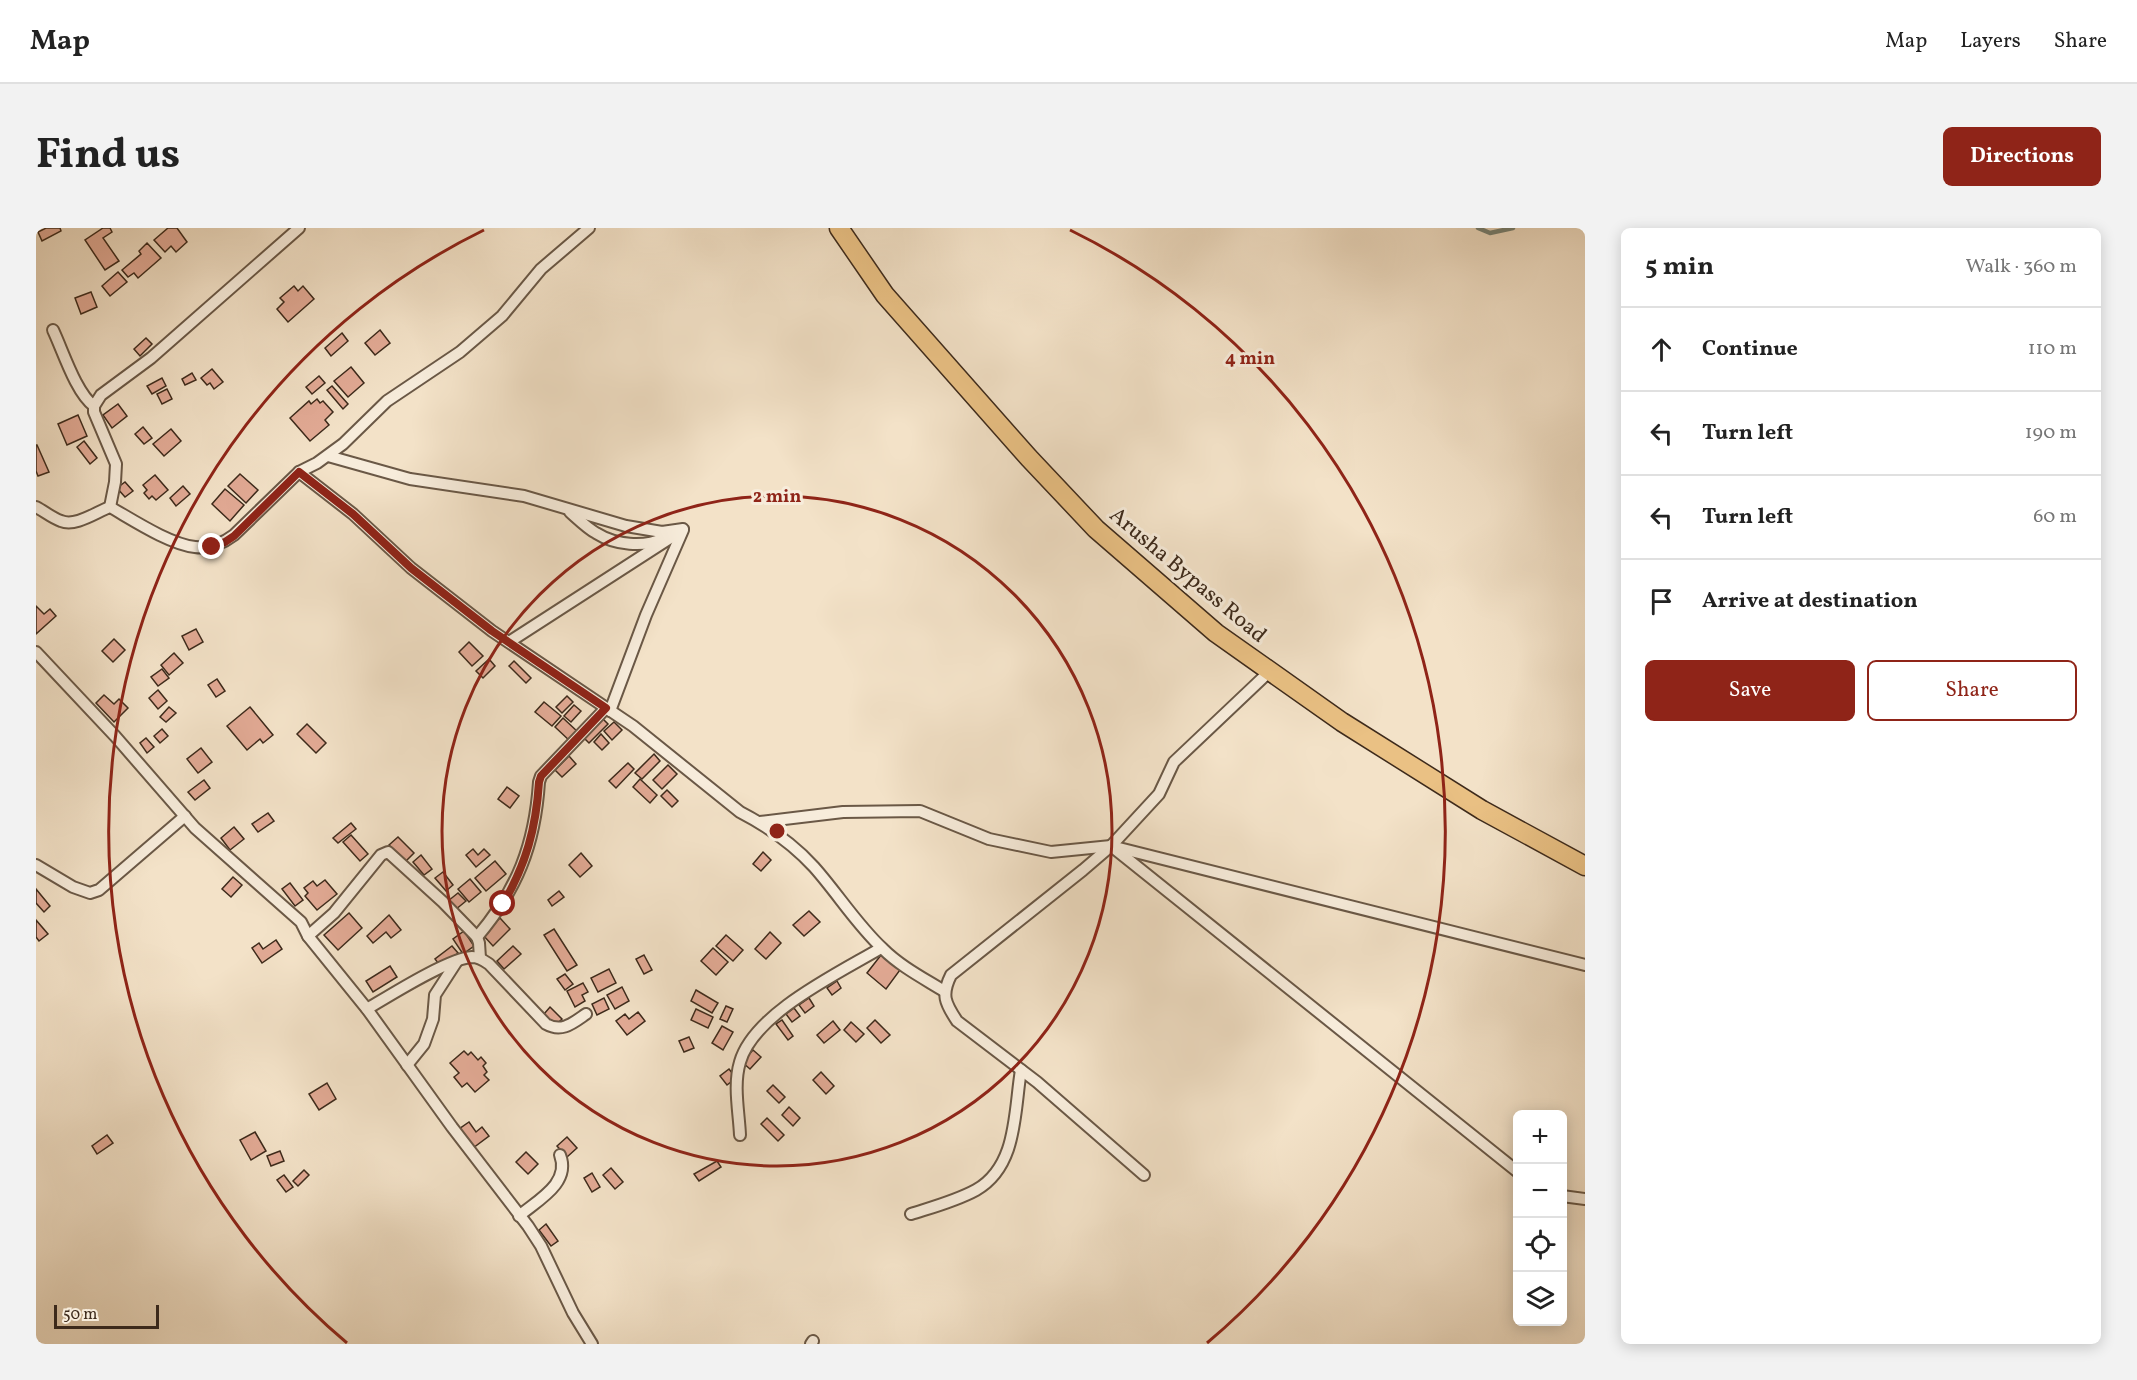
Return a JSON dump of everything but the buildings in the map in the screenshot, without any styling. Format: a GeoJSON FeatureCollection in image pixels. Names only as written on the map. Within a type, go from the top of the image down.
{"type":"FeatureCollection","features":[{"type":"Feature","properties":{"kind":"main road","name":"Arusha Bypass Road"},"geometry":{"type":"LineString","coordinates":[[839,228],[885,295],[1029,458],[1096,528],[1216,633],[1342,722],[1482,810],[1585,866]]}},
{"type":"Feature","properties":{"kind":"street"},"geometry":{"type":"LineString","coordinates":[[110,507],[116,464],[94,411],[94,406],[101,395],[151,358],[299,228]]}},
{"type":"Feature","properties":{"kind":"street"},"geometry":{"type":"LineString","coordinates":[[36,507],[63,522],[77,522],[110,507],[169,538],[194,547],[212,547],[225,542],[234,536],[299,472],[328,456],[387,401],[460,352],[512,305],[541,269],[589,228]]}},
{"type":"Feature","properties":{"kind":"street"},"geometry":{"type":"LineString","coordinates":[[53,330],[80,391],[94,406]]}},
{"type":"Feature","properties":{"kind":"street"},"geometry":{"type":"LineString","coordinates":[[328,456],[410,479],[524,496],[626,526],[662,532],[683,529]]}},
{"type":"Feature","properties":{"kind":"street"},"geometry":{"type":"LineString","coordinates":[[299,472],[353,514],[411,568],[509,642],[690,770],[740,812],[760,822],[812,865],[881,948],[944,991]]}},
{"type":"Feature","properties":{"kind":"street"},"geometry":{"type":"LineString","coordinates":[[567,509],[596,533],[625,544],[658,541],[683,529]]}},
{"type":"Feature","properties":{"kind":"street"},"geometry":{"type":"LineString","coordinates":[[509,642],[683,529]]}},
{"type":"Feature","properties":{"kind":"street"},"geometry":{"type":"LineString","coordinates":[[477,938],[503,904],[516,882],[534,830],[541,776],[608,710],[683,529]]}},
{"type":"Feature","properties":{"kind":"street"},"geometry":{"type":"LineString","coordinates":[[36,652],[115,736],[195,828],[302,921],[308,936],[367,1009],[541,1246],[573,1313],[592,1344]]}},
{"type":"Feature","properties":{"kind":"street"},"geometry":{"type":"LineString","coordinates":[[1144,1175],[1021,1070],[957,1021],[949,1008],[944,991],[951,975],[1111,846],[1159,794],[1174,762],[1269,672]]}},
{"type":"Feature","properties":{"kind":"street"},"geometry":{"type":"LineString","coordinates":[[760,822],[843,812],[920,812],[988,840],[1051,852],[1111,846],[1585,965]]}},
{"type":"Feature","properties":{"kind":"street"},"geometry":{"type":"LineString","coordinates":[[36,865],[73,887],[90,893],[99,890],[185,816]]}},
{"type":"Feature","properties":{"kind":"street"},"geometry":{"type":"LineString","coordinates":[[1111,846],[1513,1168]]}},
{"type":"Feature","properties":{"kind":"street"},"geometry":{"type":"LineString","coordinates":[[308,936],[334,913],[381,855],[388,852],[418,878],[477,938],[480,958]]}},
{"type":"Feature","properties":{"kind":"street"},"geometry":{"type":"LineString","coordinates":[[740,1135],[737,1085],[739,1063],[753,1037],[781,1010],[881,948]]}},
{"type":"Feature","properties":{"kind":"street"},"geometry":{"type":"LineString","coordinates":[[367,1009],[457,960],[470,957],[480,958],[495,970],[546,1024],[553,1028],[569,1025],[586,1014]]}},
{"type":"Feature","properties":{"kind":"street"},"geometry":{"type":"LineString","coordinates":[[407,1065],[424,1044],[433,1019],[435,995],[457,960]]}},
{"type":"Feature","properties":{"kind":"street"},"geometry":{"type":"LineString","coordinates":[[911,1214],[975,1190],[993,1176],[1004,1161],[1010,1144],[1021,1070]]}},
{"type":"Feature","properties":{"kind":"street"},"geometry":{"type":"LineString","coordinates":[[519,1216],[557,1183],[563,1171],[560,1155]]}},
{"type":"Feature","properties":{"kind":"street"},"geometry":{"type":"LineString","coordinates":[[1567,1197],[1585,1199]]}},
{"type":"Feature","properties":{"kind":"waterway"},"geometry":{"type":"LineString","coordinates":[[1478,228],[1490,233],[1513,228]]}},
{"type":"Feature","properties":{"kind":"route"},"geometry":{"type":"LineString","coordinates":[[212,547],[234,536],[299,472],[353,514],[411,568],[492,631],[606,708],[541,776],[534,830],[516,882],[503,904]]}}]}
